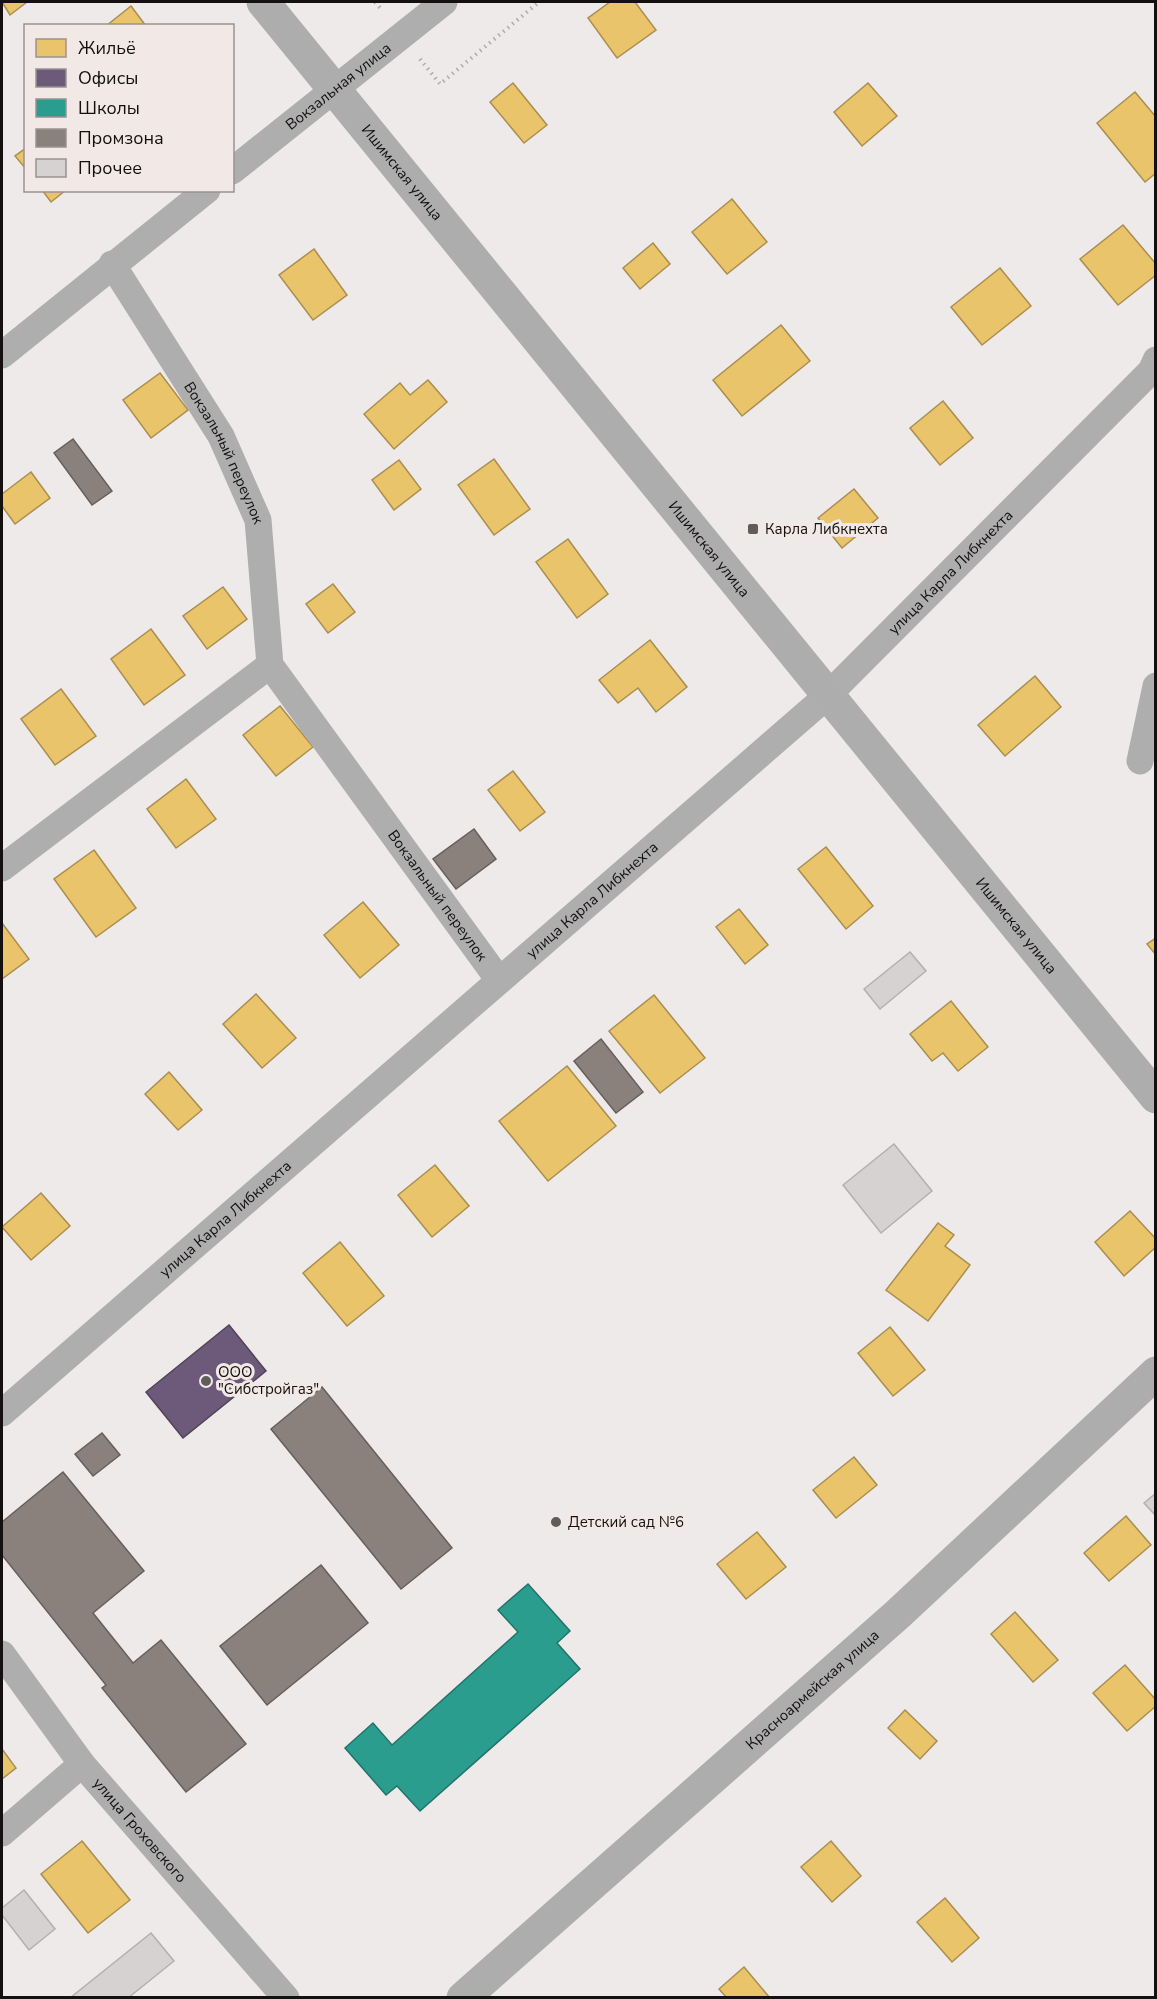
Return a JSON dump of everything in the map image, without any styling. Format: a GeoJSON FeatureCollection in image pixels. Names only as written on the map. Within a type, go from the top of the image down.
{"type":"FeatureCollection","features":[{"type":"Feature","properties":{"kind":"main road","name":"Ишимская улица"},"geometry":{"type":"LineString","coordinates":[[263,2],[827,696],[1072,992],[1155,1097]]}},
{"type":"Feature","properties":{"kind":"main road","name":"Красноармейская улица"},"geometry":{"type":"LineString","coordinates":[[463,1998],[898,1614],[1155,1373]]}},
{"type":"Feature","properties":{"kind":"street","name":"Вокзальная улица"},"geometry":{"type":"LineString","coordinates":[[234,169],[444,2]]}},
{"type":"Feature","properties":{"kind":"street"},"geometry":{"type":"LineString","coordinates":[[2,355],[112,264],[204,192]]}},
{"type":"Feature","properties":{"kind":"street","name":"Вокзальный переулок"},"geometry":{"type":"LineString","coordinates":[[112,264],[221,436],[258,520],[270,664],[499,980]]}},
{"type":"Feature","properties":{"kind":"street","name":"улица Карла Либкнехта"},"geometry":{"type":"LineString","coordinates":[[2,1413],[827,696],[1151,372],[1155,360]]}},
{"type":"Feature","properties":{"kind":"street"},"geometry":{"type":"LineString","coordinates":[[2,868],[270,664]]}},
{"type":"Feature","properties":{"kind":"street"},"geometry":{"type":"LineString","coordinates":[[1140,761],[1155,686]]}},
{"type":"Feature","properties":{"kind":"street","name":"улица Гроховского"},"geometry":{"type":"LineString","coordinates":[[2,1654],[82,1764],[286,1998]]}},
{"type":"Feature","properties":{"kind":"street"},"geometry":{"type":"LineString","coordinates":[[2,1833],[82,1764]]}},
{"type":"Feature","properties":{"kind":"path"},"geometry":{"type":"LineString","coordinates":[[403,36],[440,84],[539,2]]}},
{"type":"Feature","properties":{"kind":"building: Жильё"},"geometry":{"type":"Polygon","coordinates":[[[2,2],[27,2],[10,15],[2,2]]]}},
{"type":"Feature","properties":{"kind":"building: Жильё"},"geometry":{"type":"Polygon","coordinates":[[[610,2],[635,2],[656,30],[617,58],[588,18],[610,2]]]}},
{"type":"Feature","properties":{"kind":"building: Жильё"},"geometry":{"type":"Polygon","coordinates":[[[131,6],[144,24],[108,24],[131,6]]]}},
{"type":"Feature","properties":{"kind":"building: Жильё"},"geometry":{"type":"Polygon","coordinates":[[[513,83],[547,125],[524,143],[490,102],[513,83]]]}},
{"type":"Feature","properties":{"kind":"building: Жильё"},"geometry":{"type":"Polygon","coordinates":[[[868,83],[897,116],[862,146],[834,112],[868,83]]]}},
{"type":"Feature","properties":{"kind":"building: Жильё"},"geometry":{"type":"Polygon","coordinates":[[[1135,92],[1156,117],[1156,173],[1145,182],[1097,123],[1135,92]]]}},
{"type":"Feature","properties":{"kind":"building: Жильё"},"geometry":{"type":"Polygon","coordinates":[[[24,149],[24,167],[15,156],[24,149]]]}},
{"type":"Feature","properties":{"kind":"building: Жильё"},"geometry":{"type":"Polygon","coordinates":[[[44,192],[64,192],[51,202],[44,192]]]}},
{"type":"Feature","properties":{"kind":"building: Жильё"},"geometry":{"type":"Polygon","coordinates":[[[732,199],[767,242],[727,274],[692,232],[732,199]]]}},
{"type":"Feature","properties":{"kind":"building: Жильё"},"geometry":{"type":"Polygon","coordinates":[[[1123,225],[1156,264],[1156,275],[1118,305],[1080,259],[1123,225]]]}},
{"type":"Feature","properties":{"kind":"building: Жильё"},"geometry":{"type":"Polygon","coordinates":[[[653,243],[670,264],[640,289],[623,268],[653,243]]]}},
{"type":"Feature","properties":{"kind":"building: Жильё"},"geometry":{"type":"Polygon","coordinates":[[[314,249],[347,295],[313,320],[279,275],[314,249]]]}},
{"type":"Feature","properties":{"kind":"building: Жильё"},"geometry":{"type":"Polygon","coordinates":[[[1000,268],[1031,306],[982,345],[951,307],[1000,268]]]}},
{"type":"Feature","properties":{"kind":"building: Жильё"},"geometry":{"type":"Polygon","coordinates":[[[781,325],[810,361],[742,416],[713,380],[781,325]]]}},
{"type":"Feature","properties":{"kind":"building: Жильё"},"geometry":{"type":"Polygon","coordinates":[[[160,373],[188,410],[151,438],[123,400],[160,373]]]}},
{"type":"Feature","properties":{"kind":"building: Жильё"},"geometry":{"type":"Polygon","coordinates":[[[428,380],[447,402],[394,449],[364,414],[400,383],[410,395],[428,380]]]}},
{"type":"Feature","properties":{"kind":"building: Жильё"},"geometry":{"type":"Polygon","coordinates":[[[943,401],[973,438],[940,465],[910,428],[943,401]]]}},
{"type":"Feature","properties":{"kind":"building: Жильё"},"geometry":{"type":"Polygon","coordinates":[[[494,459],[530,509],[494,535],[458,485],[494,459]]]}},
{"type":"Feature","properties":{"kind":"building: Жильё"},"geometry":{"type":"Polygon","coordinates":[[[399,460],[421,489],[394,510],[372,480],[399,460]]]}},
{"type":"Feature","properties":{"kind":"building: Жильё"},"geometry":{"type":"Polygon","coordinates":[[[31,472],[50,498],[15,524],[2,506],[2,494],[31,472]]]}},
{"type":"Feature","properties":{"kind":"building: Жильё"},"geometry":{"type":"Polygon","coordinates":[[[854,489],[878,518],[842,548],[818,518],[854,489]]]}},
{"type":"Feature","properties":{"kind":"building: Жильё"},"geometry":{"type":"Polygon","coordinates":[[[568,539],[608,594],[577,618],[536,562],[568,539]]]}},
{"type":"Feature","properties":{"kind":"building: Жильё"},"geometry":{"type":"Polygon","coordinates":[[[333,584],[355,612],[328,633],[306,604],[333,584]]]}},
{"type":"Feature","properties":{"kind":"building: Жильё"},"geometry":{"type":"Polygon","coordinates":[[[223,587],[247,619],[207,649],[183,616],[223,587]]]}},
{"type":"Feature","properties":{"kind":"building: Жильё"},"geometry":{"type":"Polygon","coordinates":[[[151,629],[185,675],[144,705],[111,659],[151,629]]]}},
{"type":"Feature","properties":{"kind":"building: Жильё"},"geometry":{"type":"Polygon","coordinates":[[[650,640],[687,687],[656,712],[638,688],[618,703],[599,680],[650,640]]]}},
{"type":"Feature","properties":{"kind":"building: Жильё"},"geometry":{"type":"Polygon","coordinates":[[[1035,676],[1061,707],[1005,756],[978,725],[1035,676]]]}},
{"type":"Feature","properties":{"kind":"building: Жильё"},"geometry":{"type":"Polygon","coordinates":[[[61,689],[96,736],[55,765],[21,719],[61,689]]]}},
{"type":"Feature","properties":{"kind":"building: Жильё"},"geometry":{"type":"Polygon","coordinates":[[[280,706],[313,747],[276,776],[243,735],[280,706]]]}},
{"type":"Feature","properties":{"kind":"building: Жильё"},"geometry":{"type":"Polygon","coordinates":[[[513,771],[545,812],[520,831],[488,790],[513,771]]]}},
{"type":"Feature","properties":{"kind":"building: Жильё"},"geometry":{"type":"Polygon","coordinates":[[[186,779],[216,819],[176,848],[147,809],[186,779]]]}},
{"type":"Feature","properties":{"kind":"building: Жильё"},"geometry":{"type":"Polygon","coordinates":[[[826,847],[873,906],[846,929],[798,869],[826,847]]]}},
{"type":"Feature","properties":{"kind":"building: Жильё"},"geometry":{"type":"Polygon","coordinates":[[[94,850],[136,908],[96,937],[54,879],[94,850]]]}},
{"type":"Feature","properties":{"kind":"building: Жильё"},"geometry":{"type":"Polygon","coordinates":[[[363,902],[399,945],[360,978],[324,935],[363,902]]]}},
{"type":"Feature","properties":{"kind":"building: Жильё"},"geometry":{"type":"Polygon","coordinates":[[[739,909],[768,945],[745,964],[716,927],[739,909]]]}},
{"type":"Feature","properties":{"kind":"building: Жильё"},"geometry":{"type":"Polygon","coordinates":[[[2,923],[29,959],[2,979],[2,923]]]}},
{"type":"Feature","properties":{"kind":"building: Жильё"},"geometry":{"type":"Polygon","coordinates":[[[1156,938],[1156,955],[1147,944],[1156,938]]]}},
{"type":"Feature","properties":{"kind":"building: Жильё"},"geometry":{"type":"Polygon","coordinates":[[[256,994],[296,1038],[262,1068],[223,1024],[256,994]]]}},
{"type":"Feature","properties":{"kind":"building: Жильё"},"geometry":{"type":"Polygon","coordinates":[[[654,995],[705,1058],[660,1093],[609,1031],[654,995]]]}},
{"type":"Feature","properties":{"kind":"building: Жильё"},"geometry":{"type":"Polygon","coordinates":[[[951,1001],[988,1047],[958,1071],[943,1053],[932,1061],[910,1034],[951,1001]]]}},
{"type":"Feature","properties":{"kind":"building: Жильё"},"geometry":{"type":"Polygon","coordinates":[[[567,1066],[616,1126],[548,1181],[499,1121],[567,1066]]]}},
{"type":"Feature","properties":{"kind":"building: Жильё"},"geometry":{"type":"Polygon","coordinates":[[[169,1072],[202,1110],[178,1130],[145,1094],[169,1072]]]}},
{"type":"Feature","properties":{"kind":"building: Жильё"},"geometry":{"type":"Polygon","coordinates":[[[435,1165],[469,1206],[432,1237],[398,1195],[435,1165]]]}},
{"type":"Feature","properties":{"kind":"building: Жильё"},"geometry":{"type":"Polygon","coordinates":[[[41,1193],[70,1226],[31,1260],[2,1227],[41,1193]]]}},
{"type":"Feature","properties":{"kind":"building: Жильё"},"geometry":{"type":"Polygon","coordinates":[[[1130,1211],[1156,1239],[1156,1247],[1124,1276],[1095,1242],[1130,1211]]]}},
{"type":"Feature","properties":{"kind":"building: Жильё"},"geometry":{"type":"Polygon","coordinates":[[[938,1223],[954,1235],[945,1246],[970,1265],[928,1321],[886,1290],[938,1223]]]}},
{"type":"Feature","properties":{"kind":"building: Жильё"},"geometry":{"type":"Polygon","coordinates":[[[340,1242],[384,1296],[347,1326],[303,1273],[340,1242]]]}},
{"type":"Feature","properties":{"kind":"building: Жильё"},"geometry":{"type":"Polygon","coordinates":[[[890,1327],[925,1370],[893,1396],[858,1353],[890,1327]]]}},
{"type":"Feature","properties":{"kind":"building: Жильё"},"geometry":{"type":"Polygon","coordinates":[[[854,1457],[877,1485],[836,1518],[813,1490],[854,1457]]]}},
{"type":"Feature","properties":{"kind":"building: Жильё"},"geometry":{"type":"Polygon","coordinates":[[[1126,1516],[1151,1545],[1109,1581],[1084,1553],[1126,1516]]]}},
{"type":"Feature","properties":{"kind":"building: Жильё"},"geometry":{"type":"Polygon","coordinates":[[[757,1532],[786,1567],[746,1599],[717,1564],[757,1532]]]}},
{"type":"Feature","properties":{"kind":"building: Жильё"},"geometry":{"type":"Polygon","coordinates":[[[1015,1612],[1058,1660],[1033,1682],[991,1634],[1015,1612]]]}},
{"type":"Feature","properties":{"kind":"building: Жильё"},"geometry":{"type":"Polygon","coordinates":[[[1125,1665],[1156,1700],[1156,1706],[1127,1731],[1093,1693],[1125,1665]]]}},
{"type":"Feature","properties":{"kind":"building: Жильё"},"geometry":{"type":"Polygon","coordinates":[[[905,1710],[937,1741],[920,1759],[888,1728],[905,1710]]]}},
{"type":"Feature","properties":{"kind":"building: Жильё"},"geometry":{"type":"Polygon","coordinates":[[[2,1749],[16,1768],[2,1779],[2,1749]]]}},
{"type":"Feature","properties":{"kind":"building: Жильё"},"geometry":{"type":"Polygon","coordinates":[[[82,1841],[130,1900],[88,1933],[41,1874],[82,1841]]]}},
{"type":"Feature","properties":{"kind":"building: Жильё"},"geometry":{"type":"Polygon","coordinates":[[[831,1841],[861,1876],[832,1902],[801,1867],[831,1841]]]}},
{"type":"Feature","properties":{"kind":"building: Жильё"},"geometry":{"type":"Polygon","coordinates":[[[945,1898],[979,1938],[952,1962],[917,1922],[945,1898]]]}},
{"type":"Feature","properties":{"kind":"building: Жильё"},"geometry":{"type":"Polygon","coordinates":[[[744,1967],[770,1998],[727,1998],[719,1989],[744,1967]]]}},
{"type":"Feature","properties":{"kind":"building: Офисы","name":"ООО \"Сибстройгаз\""},"geometry":{"type":"Polygon","coordinates":[[[229,1325],[266,1371],[183,1438],[146,1392],[229,1325]]]}},
{"type":"Feature","properties":{"kind":"building: Школы"},"geometry":{"type":"Polygon","coordinates":[[[528,1584],[570,1631],[557,1643],[580,1669],[420,1811],[397,1786],[386,1795],[345,1748],[373,1723],[392,1745],[518,1632],[498,1610],[528,1584]]]}},
{"type":"Feature","properties":{"kind":"building: Промзона"},"geometry":{"type":"Polygon","coordinates":[[[73,439],[112,491],[92,505],[54,453],[73,439]]]}},
{"type":"Feature","properties":{"kind":"building: Промзона"},"geometry":{"type":"Polygon","coordinates":[[[474,829],[496,859],[456,889],[433,859],[474,829]]]}},
{"type":"Feature","properties":{"kind":"building: Промзона"},"geometry":{"type":"Polygon","coordinates":[[[601,1039],[643,1092],[616,1113],[574,1061],[601,1039]]]}},
{"type":"Feature","properties":{"kind":"building: Промзона"},"geometry":{"type":"Polygon","coordinates":[[[322,1387],[452,1548],[401,1589],[271,1429],[322,1387]]]}},
{"type":"Feature","properties":{"kind":"building: Промзона"},"geometry":{"type":"Polygon","coordinates":[[[102,1433],[120,1455],[93,1476],[75,1454],[102,1433]]]}},
{"type":"Feature","properties":{"kind":"building: Промзона"},"geometry":{"type":"Polygon","coordinates":[[[63,1472],[144,1571],[93,1613],[133,1663],[161,1640],[246,1744],[186,1792],[102,1688],[106,1685],[2,1555],[2,1522],[63,1472]]]}},
{"type":"Feature","properties":{"kind":"building: Промзона"},"geometry":{"type":"Polygon","coordinates":[[[321,1565],[368,1623],[267,1705],[220,1646],[321,1565]]]}},
{"type":"Feature","properties":{"kind":"building: Прочее"},"geometry":{"type":"Polygon","coordinates":[[[910,952],[926,971],[880,1009],[864,989],[910,952]]]}},
{"type":"Feature","properties":{"kind":"building: Прочее"},"geometry":{"type":"Polygon","coordinates":[[[894,1144],[932,1191],[881,1233],[843,1185],[894,1144]]]}},
{"type":"Feature","properties":{"kind":"building: Прочее"},"geometry":{"type":"Polygon","coordinates":[[[1156,1493],[1156,1516],[1144,1503],[1156,1493]]]}},
{"type":"Feature","properties":{"kind":"building: Прочее"},"geometry":{"type":"Polygon","coordinates":[[[24,1890],[55,1929],[29,1950],[2,1915],[2,1908],[24,1890]]]}},
{"type":"Feature","properties":{"kind":"building: Прочее"},"geometry":{"type":"Polygon","coordinates":[[[151,1933],[174,1961],[128,1998],[70,1998],[151,1933]]]}},
{"type":"Feature","properties":{"kind":"place","name":"Карла Либкнехта"},"geometry":{"type":"Point","coordinates":[753,529]}},
{"type":"Feature","properties":{"kind":"place","name":"ООО \"Сибстройгаз\""},"geometry":{"type":"Point","coordinates":[206,1381]}},
{"type":"Feature","properties":{"kind":"place","name":"Детский сад №6"},"geometry":{"type":"Point","coordinates":[556,1522]}}]}
